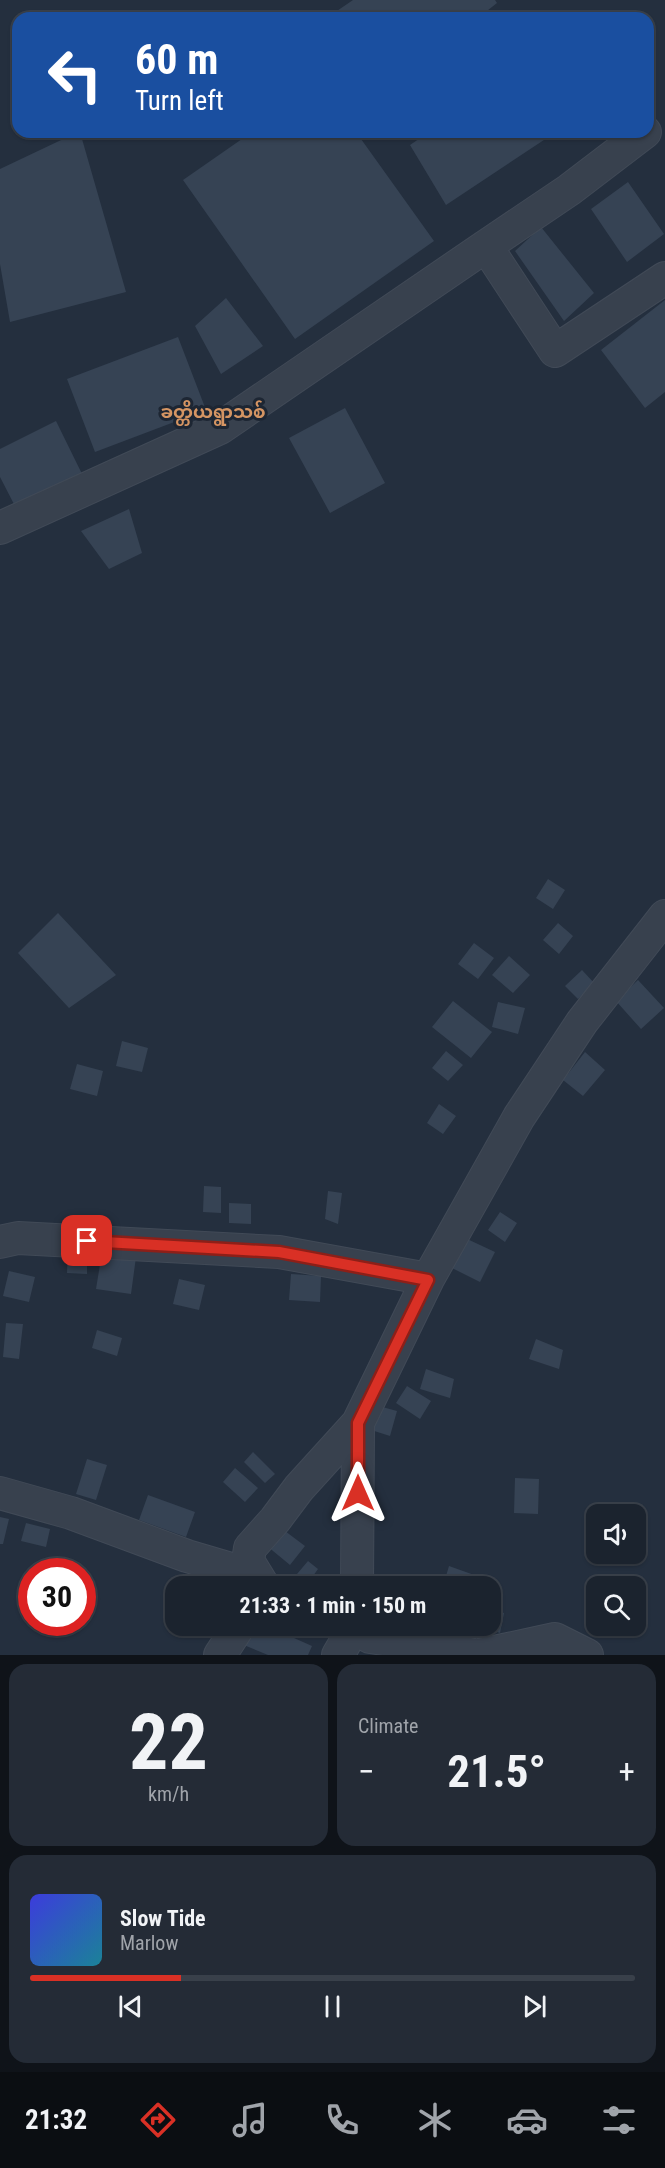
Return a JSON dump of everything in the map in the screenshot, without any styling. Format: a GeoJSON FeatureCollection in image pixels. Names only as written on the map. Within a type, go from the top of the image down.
{"type":"FeatureCollection","features":[{"type":"Feature","properties":{"kind":"street"},"geometry":{"type":"LineString","coordinates":[[2,521],[220,428],[569,190],[638,138]]}},
{"type":"Feature","properties":{"kind":"street"},"geometry":{"type":"LineString","coordinates":[[486,246],[555,351],[665,278]]}},
{"type":"Feature","properties":{"kind":"street"},"geometry":{"type":"LineString","coordinates":[[257,1576],[248,1561],[250,1548],[299,1488],[358,1423],[428,1280],[519,1117],[582,1022],[665,916]]}},
{"type":"Feature","properties":{"kind":"street"},"geometry":{"type":"LineString","coordinates":[[0,1242],[18,1238],[279,1252],[428,1280]]}},
{"type":"Feature","properties":{"kind":"street"},"geometry":{"type":"LineString","coordinates":[[357,1576],[358,1423]]}},
{"type":"Feature","properties":{"kind":"street"},"geometry":{"type":"LineString","coordinates":[[0,1493],[71,1513],[187,1556],[238,1571],[246,1576]]}},
{"type":"Feature","properties":{"kind":"street"},"geometry":{"type":"LineString","coordinates":[[219,1655],[232,1636]]}},
{"type":"Feature","properties":{"kind":"street"},"geometry":{"type":"LineString","coordinates":[[338,1655],[349,1636]]}},
{"type":"Feature","properties":{"kind":"street"},"geometry":{"type":"LineString","coordinates":[[369,1636],[473,1655]]}},
{"type":"Feature","properties":{"kind":"street"},"geometry":{"type":"LineString","coordinates":[[480,1655],[555,1639],[587,1655]]}},
{"type":"Feature","properties":{"kind":"building"},"geometry":{"type":"Polygon","coordinates":[[[353,0],[495,0],[497,3],[486,12],[335,12],[353,0]]]}},
{"type":"Feature","properties":{"kind":"building"},"geometry":{"type":"Polygon","coordinates":[[[65,138],[82,138],[126,292],[10,322],[0,264],[0,169],[65,138]]]}},
{"type":"Feature","properties":{"kind":"building"},"geometry":{"type":"Polygon","coordinates":[[[243,138],[360,138],[434,241],[295,339],[183,180],[243,138]]]}},
{"type":"Feature","properties":{"kind":"building"},"geometry":{"type":"Polygon","coordinates":[[[420,138],[547,138],[446,205],[410,145],[420,138]]]}},
{"type":"Feature","properties":{"kind":"building"},"geometry":{"type":"Polygon","coordinates":[[[628,182],[664,234],[627,262],[591,209],[628,182]]]}},
{"type":"Feature","properties":{"kind":"building"},"geometry":{"type":"Polygon","coordinates":[[[541,227],[594,293],[564,321],[515,251],[541,227]]]}},
{"type":"Feature","properties":{"kind":"building"},"geometry":{"type":"Polygon","coordinates":[[[226,298],[263,346],[221,374],[195,326],[226,298]]]}},
{"type":"Feature","properties":{"kind":"building"},"geometry":{"type":"Polygon","coordinates":[[[665,300],[665,392],[645,408],[601,350],[665,300]]]}},
{"type":"Feature","properties":{"kind":"building"},"geometry":{"type":"Polygon","coordinates":[[[178,337],[206,410],[95,452],[67,379],[178,337]]]}},
{"type":"Feature","properties":{"kind":"building"},"geometry":{"type":"Polygon","coordinates":[[[345,408],[385,483],[330,513],[289,438],[345,408]]]}},
{"type":"Feature","properties":{"kind":"building"},"geometry":{"type":"Polygon","coordinates":[[[56,421],[83,476],[17,510],[0,477],[0,449],[56,421]]]}},
{"type":"Feature","properties":{"kind":"building"},"geometry":{"type":"Polygon","coordinates":[[[129,509],[142,553],[109,569],[81,531],[129,509]]]}},
{"type":"Feature","properties":{"kind":"building"},"geometry":{"type":"Polygon","coordinates":[[[548,879],[565,890],[553,909],[536,898],[548,879]]]}},
{"type":"Feature","properties":{"kind":"building"},"geometry":{"type":"Polygon","coordinates":[[[58,913],[116,975],[69,1008],[18,953],[58,913]]]}},
{"type":"Feature","properties":{"kind":"building"},"geometry":{"type":"Polygon","coordinates":[[[558,923],[573,936],[559,954],[543,940],[558,923]]]}},
{"type":"Feature","properties":{"kind":"building"},"geometry":{"type":"Polygon","coordinates":[[[474,943],[494,958],[478,979],[458,964],[474,943]]]}},
{"type":"Feature","properties":{"kind":"building"},"geometry":{"type":"Polygon","coordinates":[[[509,956],[530,975],[513,993],[492,975],[509,956]]]}},
{"type":"Feature","properties":{"kind":"building"},"geometry":{"type":"Polygon","coordinates":[[[582,970],[595,984],[578,999],[565,986],[582,970]]]}},
{"type":"Feature","properties":{"kind":"building"},"geometry":{"type":"Polygon","coordinates":[[[638,980],[664,1008],[641,1029],[616,1001],[638,980]]]}},
{"type":"Feature","properties":{"kind":"building"},"geometry":{"type":"Polygon","coordinates":[[[453,1001],[492,1032],[471,1058],[432,1027],[453,1001]]]}},
{"type":"Feature","properties":{"kind":"building"},"geometry":{"type":"Polygon","coordinates":[[[498,1002],[525,1008],[518,1034],[492,1027],[498,1002]]]}},
{"type":"Feature","properties":{"kind":"building"},"geometry":{"type":"Polygon","coordinates":[[[122,1041],[148,1048],[142,1072],[116,1066],[122,1041]]]}},
{"type":"Feature","properties":{"kind":"building"},"geometry":{"type":"Polygon","coordinates":[[[446,1051],[463,1065],[448,1081],[432,1068],[446,1051]]]}},
{"type":"Feature","properties":{"kind":"building"},"geometry":{"type":"Polygon","coordinates":[[[585,1052],[605,1070],[583,1096],[563,1080],[585,1052]]]}},
{"type":"Feature","properties":{"kind":"building"},"geometry":{"type":"Polygon","coordinates":[[[77,1064],[103,1071],[97,1096],[70,1089],[77,1064]]]}},
{"type":"Feature","properties":{"kind":"building"},"geometry":{"type":"Polygon","coordinates":[[[439,1104],[456,1116],[443,1134],[427,1123],[439,1104]]]}},
{"type":"Feature","properties":{"kind":"building"},"geometry":{"type":"Polygon","coordinates":[[[204,1186],[221,1187],[221,1213],[203,1212],[204,1186]]]}},
{"type":"Feature","properties":{"kind":"building"},"geometry":{"type":"Polygon","coordinates":[[[328,1191],[342,1193],[338,1224],[325,1219],[328,1191]]]}},
{"type":"Feature","properties":{"kind":"building"},"geometry":{"type":"Polygon","coordinates":[[[229,1203],[251,1204],[251,1224],[229,1223],[229,1203]]]}},
{"type":"Feature","properties":{"kind":"building"},"geometry":{"type":"Polygon","coordinates":[[[500,1212],[517,1223],[505,1242],[488,1230],[500,1212]]]}},
{"type":"Feature","properties":{"kind":"building"},"geometry":{"type":"Polygon","coordinates":[[[465,1238],[495,1252],[480,1282],[450,1267],[465,1238]]]}},
{"type":"Feature","properties":{"kind":"building"},"geometry":{"type":"Polygon","coordinates":[[[68,1246],[87,1247],[87,1274],[67,1273],[68,1246]]]}},
{"type":"Feature","properties":{"kind":"building"},"geometry":{"type":"Polygon","coordinates":[[[102,1252],[136,1257],[131,1294],[96,1289],[102,1252]]]}},
{"type":"Feature","properties":{"kind":"building"},"geometry":{"type":"Polygon","coordinates":[[[9,1271],[35,1277],[29,1302],[3,1296],[9,1271]]]}},
{"type":"Feature","properties":{"kind":"building"},"geometry":{"type":"Polygon","coordinates":[[[291,1274],[321,1276],[320,1302],[289,1300],[291,1274]]]}},
{"type":"Feature","properties":{"kind":"building"},"geometry":{"type":"Polygon","coordinates":[[[179,1279],[205,1285],[199,1310],[173,1304],[179,1279]]]}},
{"type":"Feature","properties":{"kind":"building"},"geometry":{"type":"Polygon","coordinates":[[[6,1323],[23,1324],[19,1359],[3,1357],[6,1323]]]}},
{"type":"Feature","properties":{"kind":"building"},"geometry":{"type":"Polygon","coordinates":[[[97,1330],[122,1338],[117,1356],[92,1348],[97,1330]]]}},
{"type":"Feature","properties":{"kind":"building"},"geometry":{"type":"Polygon","coordinates":[[[536,1339],[563,1350],[559,1369],[529,1359],[536,1339]]]}},
{"type":"Feature","properties":{"kind":"building"},"geometry":{"type":"Polygon","coordinates":[[[426,1369],[454,1379],[450,1398],[420,1389],[426,1369]]]}},
{"type":"Feature","properties":{"kind":"building"},"geometry":{"type":"Polygon","coordinates":[[[407,1386],[431,1401],[420,1419],[396,1403],[407,1386]]]}},
{"type":"Feature","properties":{"kind":"building"},"geometry":{"type":"Polygon","coordinates":[[[375,1405],[397,1411],[390,1436],[368,1429],[375,1405]]]}},
{"type":"Feature","properties":{"kind":"building"},"geometry":{"type":"Polygon","coordinates":[[[253,1452],[275,1474],[265,1483],[244,1462],[253,1452]]]}},
{"type":"Feature","properties":{"kind":"building"},"geometry":{"type":"Polygon","coordinates":[[[87,1459],[107,1465],[96,1500],[76,1494],[87,1459]]]}},
{"type":"Feature","properties":{"kind":"building"},"geometry":{"type":"Polygon","coordinates":[[[235,1468],[258,1488],[245,1502],[223,1482],[235,1468]]]}},
{"type":"Feature","properties":{"kind":"building"},"geometry":{"type":"Polygon","coordinates":[[[515,1478],[539,1479],[538,1514],[514,1513],[515,1478]]]}},
{"type":"Feature","properties":{"kind":"building"},"geometry":{"type":"Polygon","coordinates":[[[148,1495],[195,1512],[186,1537],[139,1520],[148,1495]]]}},
{"type":"Feature","properties":{"kind":"building"},"geometry":{"type":"Polygon","coordinates":[[[0,1517],[9,1519],[3,1544],[0,1544],[0,1517]]]}},
{"type":"Feature","properties":{"kind":"building"},"geometry":{"type":"Polygon","coordinates":[[[26,1523],[50,1529],[46,1547],[21,1541],[26,1523]]]}},
{"type":"Feature","properties":{"kind":"building"},"geometry":{"type":"Polygon","coordinates":[[[281,1528],[305,1546],[290,1565],[267,1546],[281,1528]]]}},
{"type":"Feature","properties":{"kind":"building"},"geometry":{"type":"Polygon","coordinates":[[[308,1561],[318,1569],[313,1576],[297,1574],[308,1561]]]}},
{"type":"Feature","properties":{"kind":"building"},"geometry":{"type":"Polygon","coordinates":[[[449,1566],[477,1576],[446,1576],[449,1566]]]}},
{"type":"Feature","properties":{"kind":"building"},"geometry":{"type":"Polygon","coordinates":[[[501,1612],[504,1613],[501,1628],[501,1612]]]}},
{"type":"Feature","properties":{"kind":"building"},"geometry":{"type":"Polygon","coordinates":[[[242,1636],[290,1636],[312,1646],[308,1655],[268,1655],[239,1643],[242,1636]]]}},
{"type":"Feature","properties":{"kind":"district","name":"ခတ္တိယရွာသစ်"},"geometry":{"type":"Point","coordinates":[213,412]}},
{"type":"Feature","properties":{"kind":"route"},"geometry":{"type":"LineString","coordinates":[[87,1241],[279,1252],[428,1280],[358,1423],[358,1493]]}}]}
